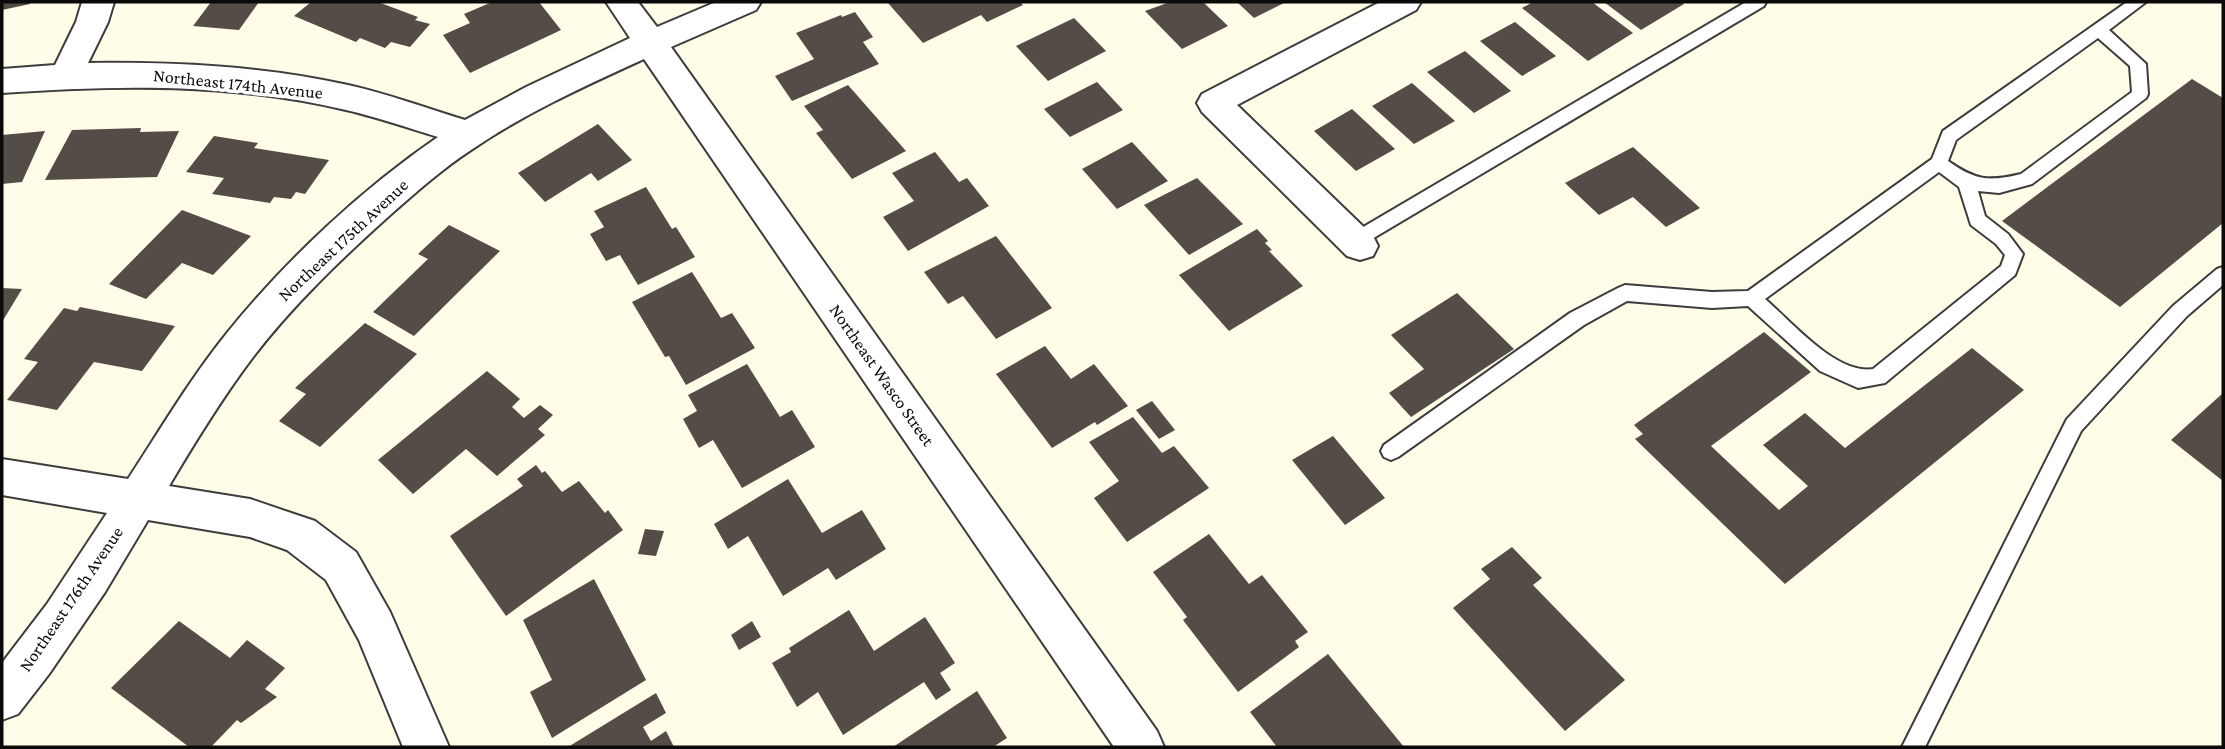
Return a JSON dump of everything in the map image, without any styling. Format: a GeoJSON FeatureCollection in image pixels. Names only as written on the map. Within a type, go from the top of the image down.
{"type":"FeatureCollection","features":[{"type":"Feature","properties":{"kind":"street"},"geometry":{"type":"LineString","coordinates":[[67,74],[88,33],[98,2]]}},
{"type":"Feature","properties":{"kind":"street","name":"Northeast Wasco Street"},"geometry":{"type":"LineString","coordinates":[[622,2],[1141,747]]}},
{"type":"Feature","properties":{"kind":"street","name":"Northeast 175th Avenue"},"geometry":{"type":"LineString","coordinates":[[139,499],[223,369],[258,322],[302,274],[419,169],[469,134],[555,86],[745,2]]}},
{"type":"Feature","properties":{"kind":"street"},"geometry":{"type":"LineString","coordinates":[[1357,244],[1214,103],[1405,2]]}},
{"type":"Feature","properties":{"kind":"street","name":"Northeast 174th Avenue"},"geometry":{"type":"LineString","coordinates":[[2,80],[67,74],[205,77],[285,86],[334,94],[469,134]]}},
{"type":"Feature","properties":{"kind":"street"},"geometry":{"type":"LineString","coordinates":[[2,477],[250,518],[300,535],[341,566],[375,627],[426,747]]}},
{"type":"Feature","properties":{"kind":"street","name":"Northeast 176th Avenue"},"geometry":{"type":"LineString","coordinates":[[2,698],[55,626],[139,499]]}},
{"type":"Feature","properties":{"kind":"lane"},"geometry":{"type":"LineString","coordinates":[[1357,244],[1758,2]]}},
{"type":"Feature","properties":{"kind":"lane"},"geometry":{"type":"LineString","coordinates":[[1391,451],[1577,319],[1625,293],[1712,300],[1752,298],[1939,163],[1949,136],[2138,2]]}},
{"type":"Feature","properties":{"kind":"lane"},"geometry":{"type":"LineString","coordinates":[[1939,163],[1967,183],[1999,186],[2026,179],[2140,94],[2138,64],[2099,30]]}},
{"type":"Feature","properties":{"kind":"lane"},"geometry":{"type":"LineString","coordinates":[[1752,298],[1827,365],[1858,380],[1878,377],[2009,270],[2014,254],[2002,239],[1977,220],[1967,183]]}},
{"type":"Feature","properties":{"kind":"lane"},"geometry":{"type":"LineString","coordinates":[[1913,747],[2074,425],[2180,311],[2223,274]]}},
{"type":"Feature","properties":{"kind":"building"},"geometry":{"type":"Polygon","coordinates":[[[2,2],[30,2],[30,4],[2,10],[2,2]]]}},
{"type":"Feature","properties":{"kind":"building"},"geometry":{"type":"Polygon","coordinates":[[[211,2],[259,2],[239,30],[193,26],[211,2]]]}},
{"type":"Feature","properties":{"kind":"building"},"geometry":{"type":"Polygon","coordinates":[[[311,2],[378,2],[418,17],[415,20],[430,24],[410,47],[391,42],[385,48],[360,38],[356,42],[294,16],[311,2]]]}},
{"type":"Feature","properties":{"kind":"building"},"geometry":{"type":"Polygon","coordinates":[[[492,2],[539,2],[561,30],[470,73],[443,35],[470,23],[464,14],[492,2]]]}},
{"type":"Feature","properties":{"kind":"building"},"geometry":{"type":"Polygon","coordinates":[[[1020,2],[1023,5],[987,22],[981,15],[923,43],[888,3],[1020,2]]]}},
{"type":"Feature","properties":{"kind":"building"},"geometry":{"type":"Polygon","coordinates":[[[1170,2],[1203,2],[1228,26],[1182,49],[1145,11],[1170,2]]]}},
{"type":"Feature","properties":{"kind":"building"},"geometry":{"type":"Polygon","coordinates":[[[1237,2],[1286,2],[1254,18],[1237,2]]]}},
{"type":"Feature","properties":{"kind":"building"},"geometry":{"type":"Polygon","coordinates":[[[1533,2],[1592,2],[1633,33],[1588,61],[1522,8],[1533,2]]]}},
{"type":"Feature","properties":{"kind":"building"},"geometry":{"type":"Polygon","coordinates":[[[1604,2],[1681,2],[1684,4],[1641,30],[1604,2]]]}},
{"type":"Feature","properties":{"kind":"building"},"geometry":{"type":"Polygon","coordinates":[[[855,12],[873,37],[863,42],[879,64],[792,101],[775,76],[814,59],[796,33],[855,12]]]}},
{"type":"Feature","properties":{"kind":"building"},"geometry":{"type":"Polygon","coordinates":[[[1074,18],[1106,51],[1048,81],[1016,46],[1074,18]]]}},
{"type":"Feature","properties":{"kind":"building"},"geometry":{"type":"Polygon","coordinates":[[[1515,22],[1556,56],[1522,76],[1480,41],[1515,22]]]}},
{"type":"Feature","properties":{"kind":"building"},"geometry":{"type":"Polygon","coordinates":[[[1465,51],[1511,91],[1474,113],[1427,72],[1465,51]]]}},
{"type":"Feature","properties":{"kind":"building"},"geometry":{"type":"Polygon","coordinates":[[[2192,79],[2223,98],[2223,223],[2120,307],[2002,221],[2192,79]]]}},
{"type":"Feature","properties":{"kind":"building"},"geometry":{"type":"Polygon","coordinates":[[[1097,82],[1123,110],[1070,137],[1044,109],[1097,82]]]}},
{"type":"Feature","properties":{"kind":"building"},"geometry":{"type":"Polygon","coordinates":[[[1412,83],[1455,121],[1414,144],[1372,106],[1412,83]]]}},
{"type":"Feature","properties":{"kind":"building"},"geometry":{"type":"Polygon","coordinates":[[[848,85],[906,151],[852,179],[816,133],[823,130],[804,106],[848,85]]]}},
{"type":"Feature","properties":{"kind":"building"},"geometry":{"type":"Polygon","coordinates":[[[1352,109],[1395,149],[1356,171],[1314,131],[1352,109]]]}},
{"type":"Feature","properties":{"kind":"building"},"geometry":{"type":"Polygon","coordinates":[[[598,124],[632,160],[598,181],[591,173],[545,202],[518,173],[598,124]]]}},
{"type":"Feature","properties":{"kind":"building"},"geometry":{"type":"Polygon","coordinates":[[[141,128],[140,132],[179,131],[157,177],[45,180],[72,130],[141,128]]]}},
{"type":"Feature","properties":{"kind":"building"},"geometry":{"type":"Polygon","coordinates":[[[45,131],[22,182],[2,184],[2,135],[45,131]]]}},
{"type":"Feature","properties":{"kind":"building"},"geometry":{"type":"Polygon","coordinates":[[[214,136],[258,143],[254,148],[329,160],[305,194],[296,192],[291,199],[274,197],[270,203],[212,194],[224,178],[186,172],[214,136]]]}},
{"type":"Feature","properties":{"kind":"building"},"geometry":{"type":"Polygon","coordinates":[[[1132,142],[1168,181],[1117,209],[1082,169],[1132,142]]]}},
{"type":"Feature","properties":{"kind":"building"},"geometry":{"type":"Polygon","coordinates":[[[1633,147],[1700,208],[1666,227],[1633,197],[1599,215],[1565,183],[1633,147]]]}},
{"type":"Feature","properties":{"kind":"building"},"geometry":{"type":"Polygon","coordinates":[[[935,152],[959,182],[967,178],[989,206],[908,251],[883,217],[914,201],[892,173],[935,152]]]}},
{"type":"Feature","properties":{"kind":"building"},"geometry":{"type":"Polygon","coordinates":[[[1197,178],[1243,224],[1189,255],[1144,205],[1197,178]]]}},
{"type":"Feature","properties":{"kind":"building"},"geometry":{"type":"Polygon","coordinates":[[[646,187],[672,229],[676,227],[695,257],[638,285],[620,255],[606,261],[590,234],[604,227],[594,211],[646,187]]]}},
{"type":"Feature","properties":{"kind":"building"},"geometry":{"type":"Polygon","coordinates":[[[182,210],[251,236],[213,275],[182,263],[146,299],[109,284],[182,210]]]}},
{"type":"Feature","properties":{"kind":"building"},"geometry":{"type":"Polygon","coordinates":[[[449,225],[500,251],[414,336],[373,312],[428,259],[418,254],[449,225]]]}},
{"type":"Feature","properties":{"kind":"building"},"geometry":{"type":"Polygon","coordinates":[[[1257,229],[1268,241],[1265,243],[1272,250],[1269,251],[1303,286],[1229,331],[1179,275],[1257,229]]]}},
{"type":"Feature","properties":{"kind":"building"},"geometry":{"type":"Polygon","coordinates":[[[996,236],[1052,308],[996,339],[963,296],[948,304],[924,272],[996,236]]]}},
{"type":"Feature","properties":{"kind":"building"},"geometry":{"type":"Polygon","coordinates":[[[692,272],[721,318],[732,313],[755,348],[686,385],[669,356],[665,357],[632,302],[692,272]]]}},
{"type":"Feature","properties":{"kind":"building"},"geometry":{"type":"Polygon","coordinates":[[[2,288],[22,289],[2,322],[2,288]]]}},
{"type":"Feature","properties":{"kind":"building"},"geometry":{"type":"Polygon","coordinates":[[[1457,293],[1514,349],[1411,417],[1389,393],[1424,369],[1391,335],[1457,293]]]}},
{"type":"Feature","properties":{"kind":"building"},"geometry":{"type":"Polygon","coordinates":[[[80,307],[175,326],[142,371],[94,362],[57,410],[7,400],[38,362],[24,359],[64,308],[77,311],[80,307]]]}},
{"type":"Feature","properties":{"kind":"building"},"geometry":{"type":"Polygon","coordinates":[[[365,323],[417,354],[320,447],[279,421],[306,394],[295,388],[365,323]]]}},
{"type":"Feature","properties":{"kind":"building"},"geometry":{"type":"Polygon","coordinates":[[[1764,332],[1811,372],[1711,446],[1779,510],[1808,486],[1763,445],[1805,413],[1845,448],[1972,348],[2024,390],[1785,584],[1635,439],[1643,434],[1634,425],[1764,332]]]}},
{"type":"Feature","properties":{"kind":"building"},"geometry":{"type":"Polygon","coordinates":[[[1045,346],[1071,379],[1094,364],[1128,406],[1052,448],[996,374],[1045,346]]]}},
{"type":"Feature","properties":{"kind":"building"},"geometry":{"type":"Polygon","coordinates":[[[747,364],[780,417],[792,410],[815,447],[742,488],[713,440],[699,448],[683,419],[697,411],[688,395],[747,364]]]}},
{"type":"Feature","properties":{"kind":"building"},"geometry":{"type":"Polygon","coordinates":[[[487,371],[520,399],[512,407],[524,418],[540,405],[553,415],[538,429],[545,435],[497,476],[466,449],[413,494],[378,460],[487,371]]]}},
{"type":"Feature","properties":{"kind":"building"},"geometry":{"type":"Polygon","coordinates":[[[2223,393],[2223,481],[2171,440],[2223,393]]]}},
{"type":"Feature","properties":{"kind":"building"},"geometry":{"type":"Polygon","coordinates":[[[1152,401],[1175,430],[1159,439],[1136,410],[1152,401]]]}},
{"type":"Feature","properties":{"kind":"building"},"geometry":{"type":"Polygon","coordinates":[[[1133,417],[1162,453],[1174,446],[1209,488],[1127,542],[1094,498],[1119,481],[1089,442],[1133,417]]]}},
{"type":"Feature","properties":{"kind":"building"},"geometry":{"type":"Polygon","coordinates":[[[1333,436],[1385,498],[1345,525],[1292,460],[1333,436]]]}},
{"type":"Feature","properties":{"kind":"building"},"geometry":{"type":"Polygon","coordinates":[[[536,465],[542,473],[545,471],[562,492],[579,481],[605,513],[608,510],[623,530],[506,616],[450,536],[523,486],[517,479],[536,465]]]}},
{"type":"Feature","properties":{"kind":"building"},"geometry":{"type":"Polygon","coordinates":[[[788,479],[822,533],[862,510],[886,549],[836,580],[828,568],[783,596],[748,536],[728,549],[714,524],[788,479]]]}},
{"type":"Feature","properties":{"kind":"building"},"geometry":{"type":"Polygon","coordinates":[[[645,529],[664,531],[656,556],[638,554],[645,529]]]}},
{"type":"Feature","properties":{"kind":"building"},"geometry":{"type":"Polygon","coordinates":[[[1209,534],[1249,584],[1262,575],[1308,632],[1295,641],[1299,647],[1238,692],[1183,620],[1187,617],[1153,572],[1209,534]]]}},
{"type":"Feature","properties":{"kind":"building"},"geometry":{"type":"Polygon","coordinates":[[[1512,547],[1542,578],[1533,585],[1625,680],[1565,731],[1453,608],[1490,579],[1481,569],[1512,547]]]}},
{"type":"Feature","properties":{"kind":"building"},"geometry":{"type":"Polygon","coordinates":[[[594,579],[646,680],[552,738],[530,692],[552,680],[523,620],[594,579]]]}},
{"type":"Feature","properties":{"kind":"building"},"geometry":{"type":"Polygon","coordinates":[[[849,610],[874,651],[925,617],[955,663],[940,673],[951,690],[936,700],[924,682],[843,735],[818,692],[797,707],[772,663],[791,652],[789,648],[849,610]]]}},
{"type":"Feature","properties":{"kind":"building"},"geometry":{"type":"Polygon","coordinates":[[[179,621],[230,658],[247,640],[285,668],[265,689],[277,697],[241,723],[237,720],[211,747],[189,747],[111,688],[179,621]]]}},
{"type":"Feature","properties":{"kind":"building"},"geometry":{"type":"Polygon","coordinates":[[[752,621],[761,637],[739,650],[731,635],[752,621]]]}},
{"type":"Feature","properties":{"kind":"building"},"geometry":{"type":"Polygon","coordinates":[[[1328,654],[1404,747],[1277,747],[1250,712],[1328,654]]]}},
{"type":"Feature","properties":{"kind":"building"},"geometry":{"type":"Polygon","coordinates":[[[977,691],[1007,738],[993,747],[893,747],[977,691]]]}},
{"type":"Feature","properties":{"kind":"building"},"geometry":{"type":"Polygon","coordinates":[[[656,693],[666,713],[643,727],[651,741],[666,731],[674,747],[568,747],[656,693]]]}}]}
